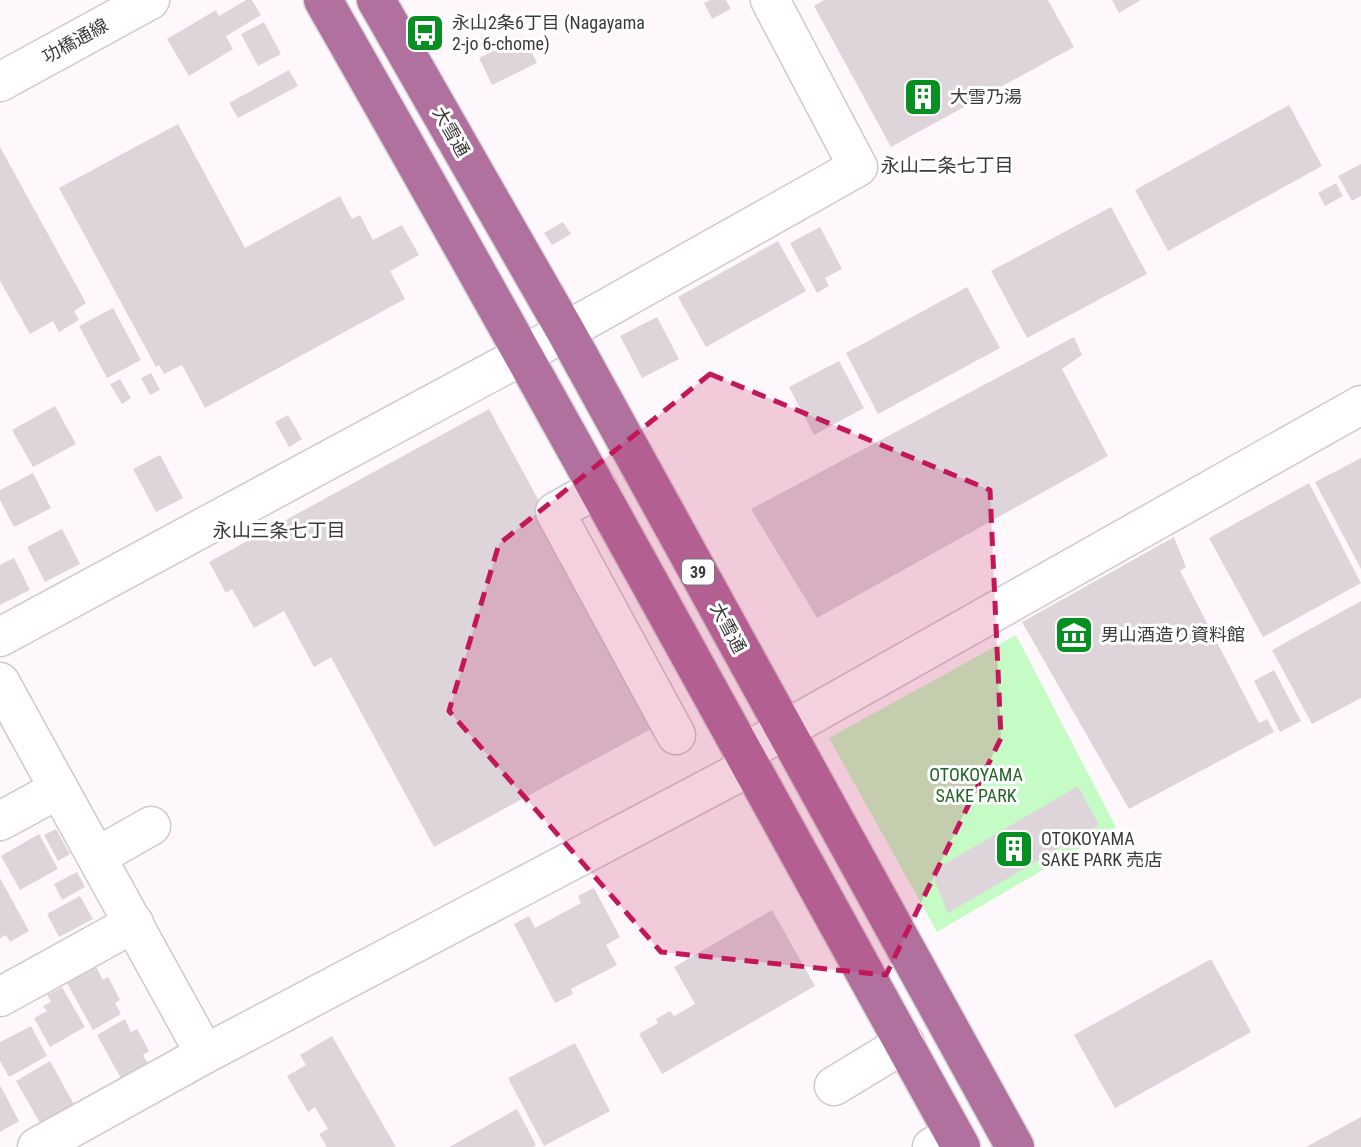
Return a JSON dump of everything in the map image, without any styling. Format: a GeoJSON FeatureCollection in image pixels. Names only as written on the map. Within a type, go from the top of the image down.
{"type":"FeatureCollection","features":[{"type":"Feature","properties":{"kind":"highway"},"geometry":{"type":"LineString","coordinates":[[323,0],[525,354],[746,760],[905,1043],[949,1143]]}},
{"type":"Feature","properties":{"kind":"highway","name":"大雪通"},"geometry":{"type":"LineString","coordinates":[[376,0],[566,332],[782,729],[1015,1147]]}},
{"type":"Feature","properties":{"kind":"street","name":"功橋通線"},"geometry":{"type":"LineString","coordinates":[[0,82],[150,0]]}},
{"type":"Feature","properties":{"kind":"street"},"geometry":{"type":"LineString","coordinates":[[0,637],[566,332],[858,167],[770,0]]}},
{"type":"Feature","properties":{"kind":"street"},"geometry":{"type":"LineString","coordinates":[[37,1147],[746,760],[782,729],[1361,405]]}},
{"type":"Feature","properties":{"kind":"street"},"geometry":{"type":"LineString","coordinates":[[598,488],[555,512],[676,735]]}},
{"type":"Feature","properties":{"kind":"street"},"geometry":{"type":"LineString","coordinates":[[0,682],[205,1054]]}},
{"type":"Feature","properties":{"kind":"street"},"geometry":{"type":"LineString","coordinates":[[0,821],[60,789]]}},
{"type":"Feature","properties":{"kind":"street"},"geometry":{"type":"LineString","coordinates":[[98,856],[150,826]]}},
{"type":"Feature","properties":{"kind":"street"},"geometry":{"type":"LineString","coordinates":[[0,997],[134,923]]}},
{"type":"Feature","properties":{"kind":"street"},"geometry":{"type":"LineString","coordinates":[[834,1086],[905,1043]]}},
{"type":"Feature","properties":{"kind":"highlighted area"},"geometry":{"type":"Polygon","coordinates":[[[710,374],[990,490],[1001,738],[886,975],[661,952],[449,711],[499,544],[710,374]]]}},
{"type":"Feature","properties":{"kind":"green space","name":"OTOKOYAMA SAKE PARK"},"geometry":{"type":"Polygon","coordinates":[[[1016,635],[1116,827],[937,932],[829,738],[1016,635]]]}},
{"type":"Feature","properties":{"kind":"building"},"geometry":{"type":"Polygon","coordinates":[[[246,0],[252,0],[261,15],[226,36],[233,49],[189,76],[167,39],[216,10],[219,16],[246,0]]]}},
{"type":"Feature","properties":{"kind":"building"},"geometry":{"type":"Polygon","coordinates":[[[710,0],[726,0],[731,9],[712,19],[704,3],[710,0]]]}},
{"type":"Feature","properties":{"kind":"building","name":"大雪乃湯"},"geometry":{"type":"Polygon","coordinates":[[[824,0],[1048,0],[1074,47],[891,147],[814,6],[824,0]]]}},
{"type":"Feature","properties":{"kind":"building"},"geometry":{"type":"Polygon","coordinates":[[[1112,0],[1141,0],[1119,13],[1112,0]]]}},
{"type":"Feature","properties":{"kind":"building"},"geometry":{"type":"Polygon","coordinates":[[[264,22],[281,54],[258,66],[241,34],[264,22]]]}},
{"type":"Feature","properties":{"kind":"building"},"geometry":{"type":"Polygon","coordinates":[[[524,36],[537,63],[492,85],[479,58],[524,36]]]}},
{"type":"Feature","properties":{"kind":"building"},"geometry":{"type":"Polygon","coordinates":[[[289,70],[298,86],[238,118],[229,103],[289,70]]]}},
{"type":"Feature","properties":{"kind":"building"},"geometry":{"type":"Polygon","coordinates":[[[1289,105],[1322,166],[1168,251],[1135,190],[1289,105]]]}},
{"type":"Feature","properties":{"kind":"building"},"geometry":{"type":"Polygon","coordinates":[[[178,124],[245,248],[340,196],[352,219],[360,215],[373,240],[402,225],[419,255],[390,271],[405,299],[205,408],[182,365],[164,374],[159,365],[156,367],[59,188],[178,124]]]}},
{"type":"Feature","properties":{"kind":"building"},"geometry":{"type":"Polygon","coordinates":[[[0,147],[86,303],[74,311],[79,320],[59,332],[53,321],[30,334],[0,281],[0,147]]]}},
{"type":"Feature","properties":{"kind":"building"},"geometry":{"type":"Polygon","coordinates":[[[1361,164],[1361,196],[1352,201],[1338,176],[1361,164]]]}},
{"type":"Feature","properties":{"kind":"building"},"geometry":{"type":"Polygon","coordinates":[[[1336,183],[1343,196],[1325,206],[1318,193],[1336,183]]]}},
{"type":"Feature","properties":{"kind":"building"},"geometry":{"type":"Polygon","coordinates":[[[1111,207],[1147,274],[1027,338],[991,271],[1111,207]]]}},
{"type":"Feature","properties":{"kind":"building"},"geometry":{"type":"Polygon","coordinates":[[[563,222],[571,234],[552,245],[544,233],[563,222]]]}},
{"type":"Feature","properties":{"kind":"building"},"geometry":{"type":"Polygon","coordinates":[[[820,227],[842,269],[825,278],[829,286],[817,293],[790,243],[820,227]]]}},
{"type":"Feature","properties":{"kind":"building"},"geometry":{"type":"Polygon","coordinates":[[[778,241],[806,291],[706,347],[678,297],[778,241]]]}},
{"type":"Feature","properties":{"kind":"building"},"geometry":{"type":"Polygon","coordinates":[[[967,287],[1000,348],[878,414],[846,353],[967,287]]]}},
{"type":"Feature","properties":{"kind":"building"},"geometry":{"type":"Polygon","coordinates":[[[113,308],[141,360],[107,378],[79,326],[113,308]]]}},
{"type":"Feature","properties":{"kind":"building"},"geometry":{"type":"Polygon","coordinates":[[[657,317],[679,359],[642,378],[620,336],[657,317]]]}},
{"type":"Feature","properties":{"kind":"building"},"geometry":{"type":"Polygon","coordinates":[[[1074,337],[1082,355],[1062,369],[1108,456],[817,618],[751,509],[1074,337]]]}},
{"type":"Feature","properties":{"kind":"building"},"geometry":{"type":"Polygon","coordinates":[[[839,361],[864,408],[814,435],[789,387],[839,361]]]}},
{"type":"Feature","properties":{"kind":"building"},"geometry":{"type":"Polygon","coordinates":[[[151,373],[160,390],[150,395],[141,378],[151,373]]]}},
{"type":"Feature","properties":{"kind":"building"},"geometry":{"type":"Polygon","coordinates":[[[120,379],[131,398],[122,404],[110,384],[120,379]]]}},
{"type":"Feature","properties":{"kind":"building"},"geometry":{"type":"Polygon","coordinates":[[[55,406],[76,444],[33,467],[12,430],[55,406]]]}},
{"type":"Feature","properties":{"kind":"building"},"geometry":{"type":"Polygon","coordinates":[[[489,409],[660,724],[434,847],[331,657],[314,667],[284,611],[254,628],[232,589],[226,593],[209,562],[489,409]]]}},
{"type":"Feature","properties":{"kind":"building"},"geometry":{"type":"Polygon","coordinates":[[[288,415],[302,439],[289,447],[275,422],[288,415]]]}},
{"type":"Feature","properties":{"kind":"building"},"geometry":{"type":"Polygon","coordinates":[[[160,455],[183,498],[156,512],[133,469],[160,455]]]}},
{"type":"Feature","properties":{"kind":"building"},"geometry":{"type":"Polygon","coordinates":[[[1361,458],[1361,569],[1315,482],[1361,458]]]}},
{"type":"Feature","properties":{"kind":"building"},"geometry":{"type":"Polygon","coordinates":[[[33,473],[51,508],[14,527],[0,500],[0,490],[33,473]]]}},
{"type":"Feature","properties":{"kind":"building"},"geometry":{"type":"Polygon","coordinates":[[[1309,483],[1361,583],[1263,637],[1209,538],[1309,483]]]}},
{"type":"Feature","properties":{"kind":"building"},"geometry":{"type":"Polygon","coordinates":[[[62,529],[80,564],[45,582],[27,547],[62,529]]]}},
{"type":"Feature","properties":{"kind":"building"},"geometry":{"type":"Polygon","coordinates":[[[1174,537],[1186,567],[1180,571],[1259,723],[1267,719],[1274,732],[1129,809],[1022,622],[1174,537]]]}},
{"type":"Feature","properties":{"kind":"building"},"geometry":{"type":"Polygon","coordinates":[[[14,558],[30,590],[0,605],[0,565],[14,558]]]}},
{"type":"Feature","properties":{"kind":"building"},"geometry":{"type":"Polygon","coordinates":[[[1361,601],[1361,698],[1312,724],[1272,650],[1361,601]]]}},
{"type":"Feature","properties":{"kind":"building"},"geometry":{"type":"Polygon","coordinates":[[[1274,670],[1301,721],[1280,732],[1254,681],[1274,670]]]}},
{"type":"Feature","properties":{"kind":"building","name":"OTOKOYAMA SAKE PARK 売店"},"geometry":{"type":"Polygon","coordinates":[[[1078,786],[1099,825],[948,913],[931,872],[1078,786]]]}},
{"type":"Feature","properties":{"kind":"building"},"geometry":{"type":"Polygon","coordinates":[[[56,829],[70,854],[58,861],[44,835],[56,829]]]}},
{"type":"Feature","properties":{"kind":"building"},"geometry":{"type":"Polygon","coordinates":[[[39,834],[58,869],[20,890],[1,856],[39,834]]]}},
{"type":"Feature","properties":{"kind":"building"},"geometry":{"type":"Polygon","coordinates":[[[77,872],[85,887],[62,900],[54,884],[77,872]]]}},
{"type":"Feature","properties":{"kind":"building"},"geometry":{"type":"Polygon","coordinates":[[[0,878],[29,931],[10,942],[6,935],[0,938],[0,878]]]}},
{"type":"Feature","properties":{"kind":"building"},"geometry":{"type":"Polygon","coordinates":[[[594,888],[620,937],[606,945],[617,965],[571,989],[573,994],[555,1003],[514,924],[529,916],[535,928],[581,903],[578,896],[594,888]]]}},
{"type":"Feature","properties":{"kind":"building"},"geometry":{"type":"Polygon","coordinates":[[[80,896],[93,919],[59,937],[47,914],[80,896]]]}},
{"type":"Feature","properties":{"kind":"building"},"geometry":{"type":"Polygon","coordinates":[[[772,910],[815,986],[662,1074],[639,1034],[658,1023],[656,1019],[670,1011],[674,1016],[695,1004],[674,967],[772,910]]]}},
{"type":"Feature","properties":{"kind":"building"},"geometry":{"type":"Polygon","coordinates":[[[1211,959],[1251,1032],[1115,1108],[1074,1035],[1211,959]]]}},
{"type":"Feature","properties":{"kind":"building"},"geometry":{"type":"Polygon","coordinates":[[[96,967],[103,980],[108,977],[120,1000],[115,1003],[121,1014],[93,1030],[67,983],[96,967]]]}},
{"type":"Feature","properties":{"kind":"building"},"geometry":{"type":"Polygon","coordinates":[[[62,987],[85,1027],[50,1047],[34,1018],[47,1011],[43,1006],[51,1002],[47,995],[62,987]]]}},
{"type":"Feature","properties":{"kind":"building"},"geometry":{"type":"Polygon","coordinates":[[[125,1019],[131,1032],[137,1029],[149,1051],[143,1055],[150,1067],[123,1082],[97,1035],[125,1019]]]}},
{"type":"Feature","properties":{"kind":"building"},"geometry":{"type":"Polygon","coordinates":[[[31,1026],[47,1056],[9,1077],[0,1061],[0,1042],[31,1026]]]}},
{"type":"Feature","properties":{"kind":"building"},"geometry":{"type":"Polygon","coordinates":[[[332,1036],[396,1147],[327,1147],[319,1134],[328,1129],[315,1107],[308,1112],[287,1076],[306,1065],[300,1055],[332,1036]]]}},
{"type":"Feature","properties":{"kind":"building"},"geometry":{"type":"Polygon","coordinates":[[[575,1043],[610,1111],[544,1146],[508,1078],[575,1043]]]}},
{"type":"Feature","properties":{"kind":"building"},"geometry":{"type":"Polygon","coordinates":[[[50,1061],[76,1108],[43,1128],[16,1081],[50,1061]]]}},
{"type":"Feature","properties":{"kind":"building"},"geometry":{"type":"Polygon","coordinates":[[[0,1085],[19,1121],[0,1132],[0,1085]]]}},
{"type":"Feature","properties":{"kind":"building"},"geometry":{"type":"Polygon","coordinates":[[[517,1109],[536,1145],[533,1147],[449,1147],[517,1109]]]}},
{"type":"Feature","properties":{"kind":"building"},"geometry":{"type":"Polygon","coordinates":[[[1361,1117],[1361,1147],[1306,1147],[1361,1117]]]}},
{"type":"Feature","properties":{"kind":"place","name":"永山2条6丁目 (Nagayama 2-jo 6-chome)"},"geometry":{"type":"Point","coordinates":[425,33]}},
{"type":"Feature","properties":{"kind":"place","name":"大雪乃湯"},"geometry":{"type":"Point","coordinates":[923,97]}},
{"type":"Feature","properties":{"kind":"place","name":"男山酒造り資料館"},"geometry":{"type":"Point","coordinates":[1074,635]}},
{"type":"Feature","properties":{"kind":"place","name":"OTOKOYAMA SAKE PARK 売店"},"geometry":{"type":"Point","coordinates":[1014,849]}},
{"type":"Feature","properties":{"kind":"district","name":"永山二条七丁目"},"geometry":{"type":"Point","coordinates":[947,165]}},
{"type":"Feature","properties":{"kind":"district","name":"永山三条七丁目"},"geometry":{"type":"Point","coordinates":[279,530]}}]}
